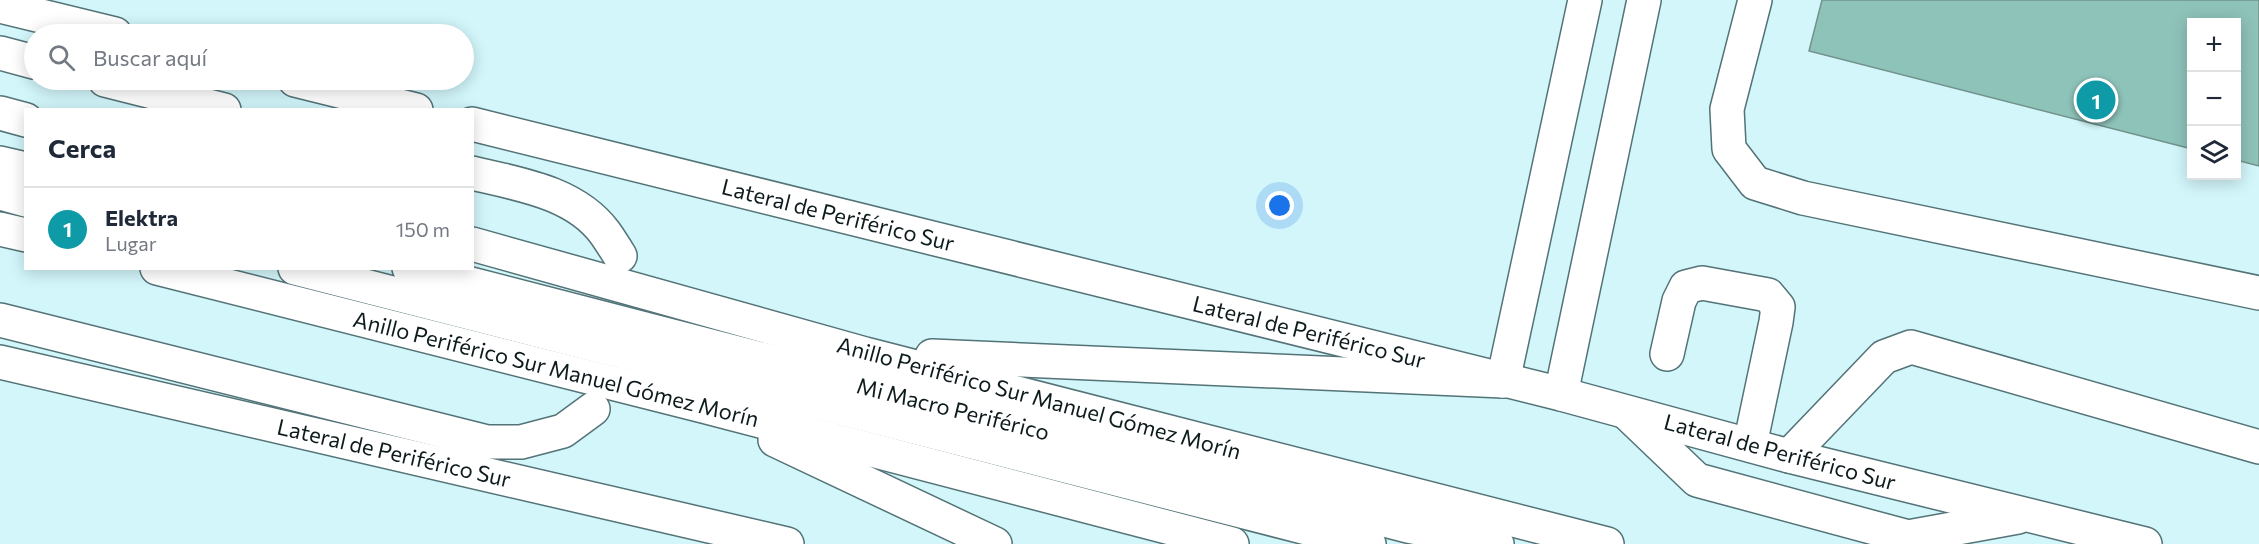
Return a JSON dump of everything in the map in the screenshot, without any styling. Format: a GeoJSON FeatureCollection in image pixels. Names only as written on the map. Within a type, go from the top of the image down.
{"type":"FeatureCollection","features":[{"type":"Feature","properties":{"kind":"main road"},"geometry":{"type":"LineString","coordinates":[[865,354],[1503,381],[1585,0]]}},
{"type":"Feature","properties":{"kind":"main road"},"geometry":{"type":"LineString","coordinates":[[1561,394],[1644,0]]}},
{"type":"Feature","properties":{"kind":"main road"},"geometry":{"type":"LineString","coordinates":[[1755,0],[1727,109],[1729,149],[1755,183],[1803,198],[2259,293]]}},
{"type":"Feature","properties":{"kind":"main road"},"geometry":{"type":"LineString","coordinates":[[0,6],[74,24]]}},
{"type":"Feature","properties":{"kind":"main road"},"geometry":{"type":"LineString","coordinates":[[0,53],[24,59]]}},
{"type":"Feature","properties":{"kind":"main road"},"geometry":{"type":"LineString","coordinates":[[145,90],[216,108]]}},
{"type":"Feature","properties":{"kind":"main road"},"geometry":{"type":"LineString","coordinates":[[336,90],[408,108]]}},
{"type":"Feature","properties":{"kind":"main road"},"geometry":{"type":"LineString","coordinates":[[0,113],[24,119]]}},
{"type":"Feature","properties":{"kind":"main road","name":"Lateral de Periférico Sur"},"geometry":{"type":"LineString","coordinates":[[474,124],[1561,394],[1788,456],[2145,544]]}},
{"type":"Feature","properties":{"kind":"main road"},"geometry":{"type":"LineString","coordinates":[[0,163],[24,169]]}},
{"type":"Feature","properties":{"kind":"main road"},"geometry":{"type":"LineString","coordinates":[[474,174],[544,191],[579,209],[604,231],[620,256]]}},
{"type":"Feature","properties":{"kind":"main road"},"geometry":{"type":"LineString","coordinates":[[0,193],[24,199]]}},
{"type":"Feature","properties":{"kind":"main road"},"geometry":{"type":"LineString","coordinates":[[0,229],[24,235]]}},
{"type":"Feature","properties":{"kind":"main road","name":"Anillo Periférico Sur Manuel Gómez Morín"},"geometry":{"type":"LineString","coordinates":[[474,245],[865,354],[1607,544]]}},
{"type":"Feature","properties":{"kind":"main road","name":"Anillo Periférico Sur Manuel Gómez Morín"},"geometry":{"type":"LineString","coordinates":[[166,270],[703,406],[1232,544]]}},
{"type":"Feature","properties":{"kind":"main road","name":"Mi Macro Periférico"},"geometry":{"type":"LineString","coordinates":[[303,270],[1370,544]]}},
{"type":"Feature","properties":{"kind":"main road","name":"Mi Macro Periférico"},"geometry":{"type":"LineString","coordinates":[[417,270],[1408,526],[1497,544]]}},
{"type":"Feature","properties":{"kind":"main road"},"geometry":{"type":"LineString","coordinates":[[1667,354],[1679,301],[1686,287],[1702,283],[1768,295],[1778,307],[1750,445]]}},
{"type":"Feature","properties":{"kind":"main road"},"geometry":{"type":"LineString","coordinates":[[0,320],[487,442],[521,442],[563,431],[593,409]]}},
{"type":"Feature","properties":{"kind":"main road"},"geometry":{"type":"LineString","coordinates":[[1788,456],[1884,357],[1911,347],[2259,447]]}},
{"type":"Feature","properties":{"kind":"main road","name":"Lateral de Periférico Sur"},"geometry":{"type":"LineString","coordinates":[[0,363],[725,537],[787,544]]}},
{"type":"Feature","properties":{"kind":"main road"},"geometry":{"type":"LineString","coordinates":[[703,406],[995,544]]}},
{"type":"Feature","properties":{"kind":"main road"},"geometry":{"type":"LineString","coordinates":[[1623,410],[1697,480],[1908,537],[2028,515]]}},
{"type":"Feature","properties":{"kind":"building"},"geometry":{"type":"Polygon","coordinates":[[[1822,0],[2259,0],[2259,166],[2241,161],[2241,18],[2187,18],[2187,148],[1809,51],[1822,0]]]}},
{"type":"Feature","properties":{"kind":"place","name":"Elektra"},"geometry":{"type":"Point","coordinates":[2096,100]}}]}
